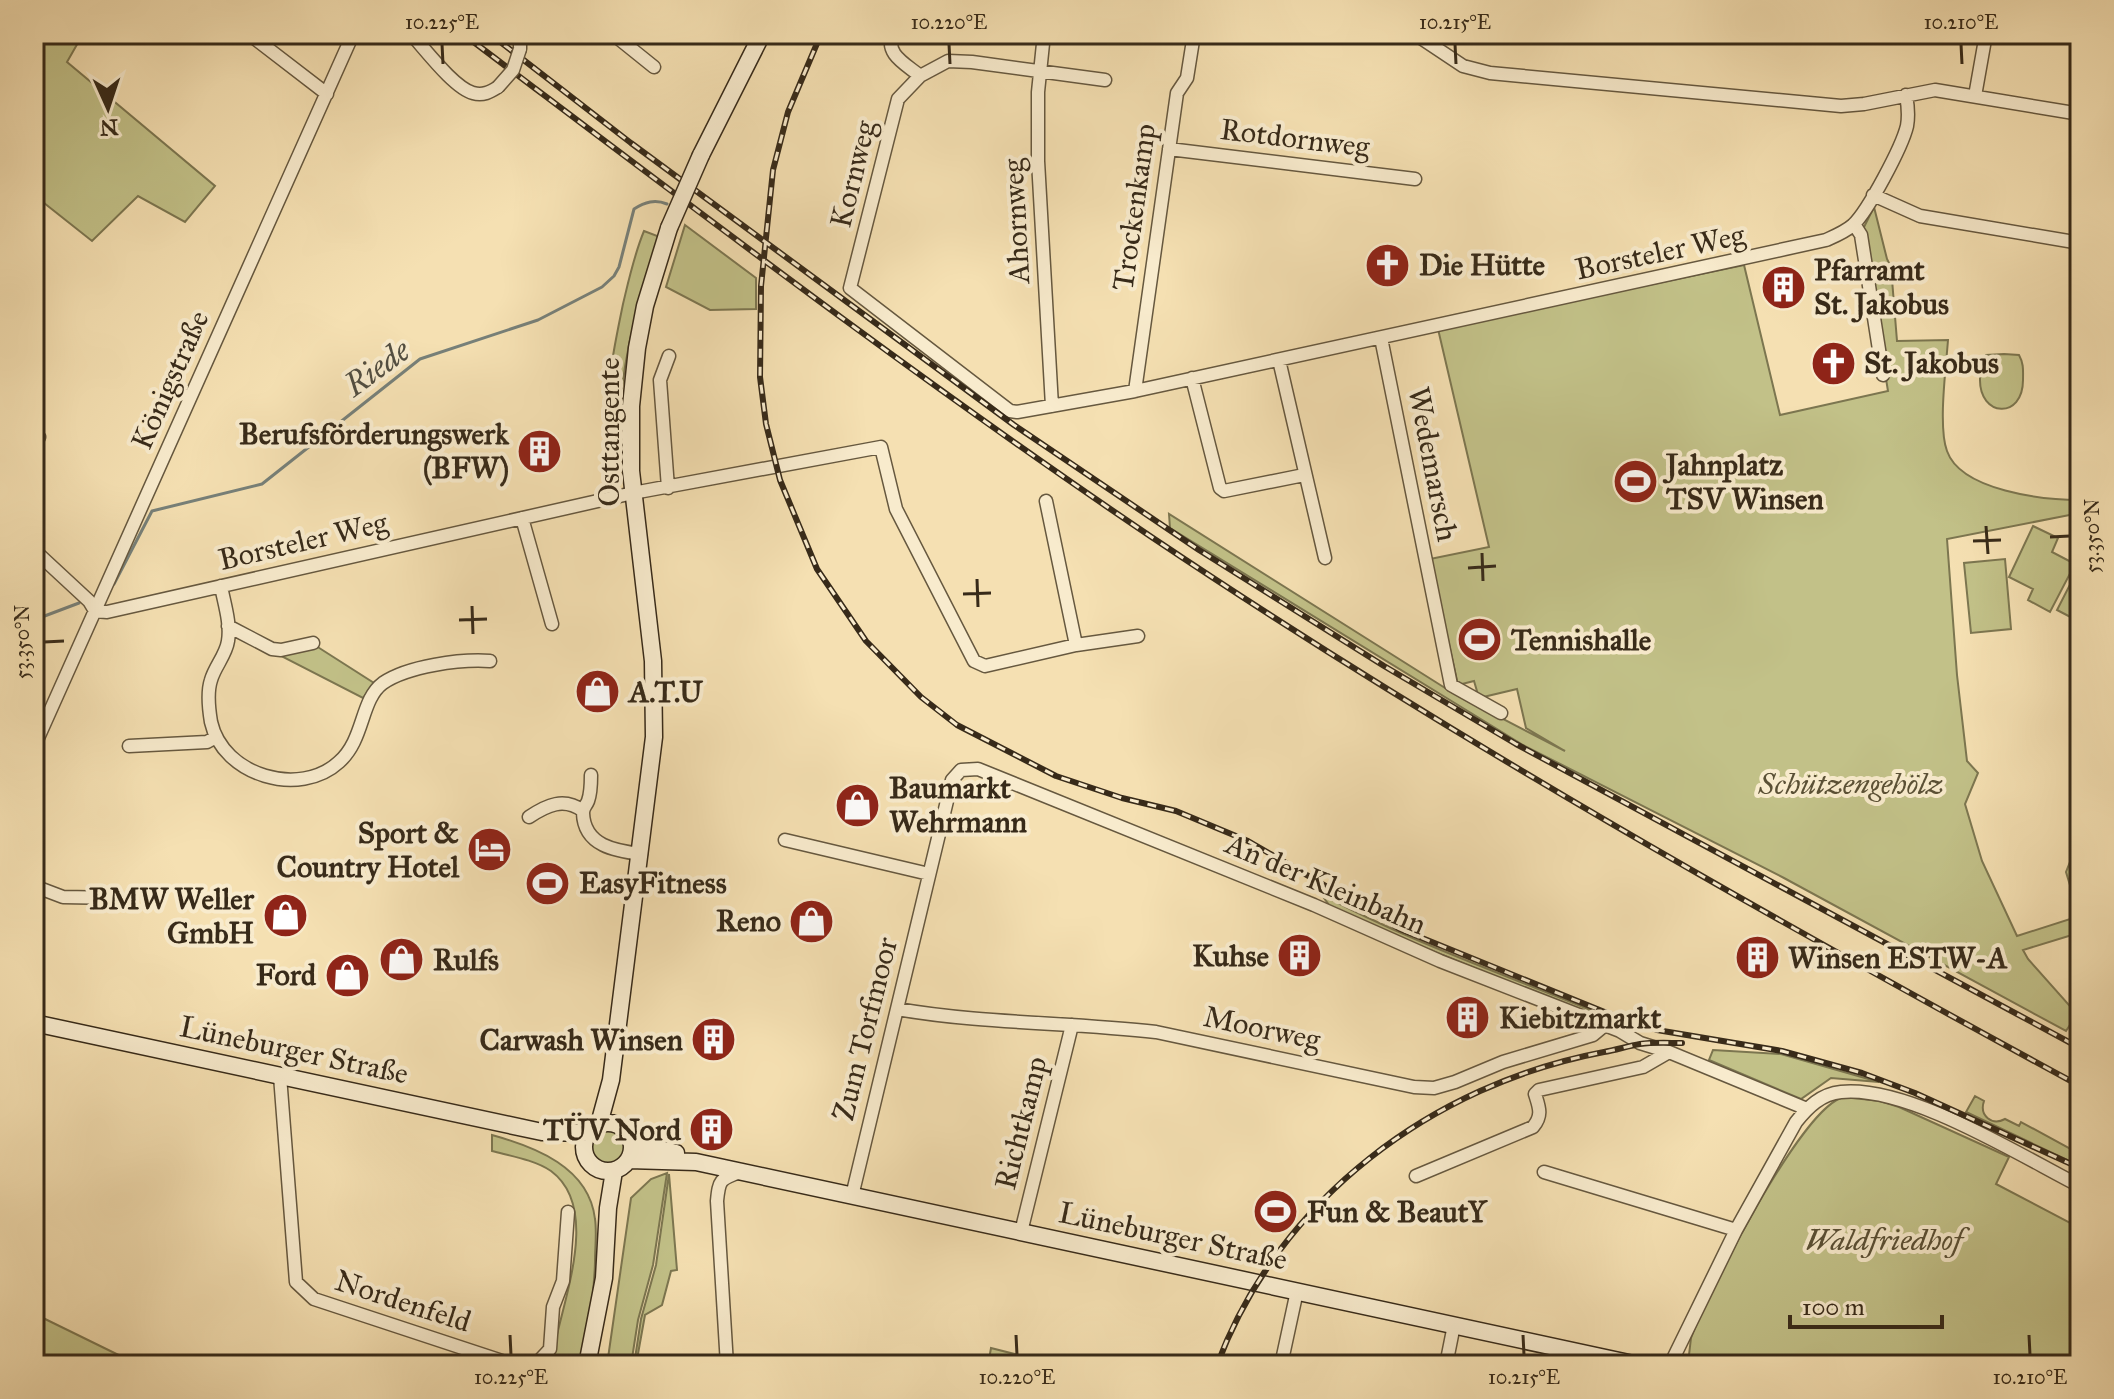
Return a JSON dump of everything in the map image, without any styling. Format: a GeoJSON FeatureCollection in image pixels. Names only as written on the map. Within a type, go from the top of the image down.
{"type":"FeatureCollection","features":[{"type":"Feature","properties":{"kind":"main road","name":"Osttangente"},"geometry":{"type":"LineString","coordinates":[[596,1133],[611,1080],[653,763],[653,661],[633,493],[631,406],[637,348],[651,279],[669,228],[701,155],[762,34]]}},
{"type":"Feature","properties":{"kind":"main road","name":"Lüneburger Straße"},"geometry":{"type":"LineString","coordinates":[[34,1023],[542,1132],[596,1133]]}},
{"type":"Feature","properties":{"kind":"main road"},"geometry":{"type":"LineString","coordinates":[[596,1133],[627,1133],[631,1142],[629,1160],[606,1170],[588,1162],[596,1133]]}},
{"type":"Feature","properties":{"kind":"main road","name":"Lüneburger Straße"},"geometry":{"type":"LineString","coordinates":[[631,1142],[681,1154],[696,1162]]}},
{"type":"Feature","properties":{"kind":"main road","name":"Lüneburger Straße"},"geometry":{"type":"LineString","coordinates":[[629,1160],[696,1162],[1638,1365]]}},
{"type":"Feature","properties":{"kind":"main road"},"geometry":{"type":"LineString","coordinates":[[587,1365],[604,1278],[608,1208],[606,1170]]}},
{"type":"Feature","properties":{"kind":"street"},"geometry":{"type":"LineString","coordinates":[[249,34],[327,94]]}},
{"type":"Feature","properties":{"kind":"street","name":"Königstraße"},"geometry":{"type":"LineString","coordinates":[[34,747],[353,34]]}},
{"type":"Feature","properties":{"kind":"street"},"geometry":{"type":"LineString","coordinates":[[411,34],[462,88],[487,94],[513,70],[520,49],[520,34]]}},
{"type":"Feature","properties":{"kind":"street"},"geometry":{"type":"LineString","coordinates":[[613,34],[654,67]]}},
{"type":"Feature","properties":{"kind":"street"},"geometry":{"type":"LineString","coordinates":[[893,34],[889,45],[891,52],[920,76],[948,61],[1105,80]]}},
{"type":"Feature","properties":{"kind":"street","name":"Ahornweg"},"geometry":{"type":"LineString","coordinates":[[1044,34],[1038,161],[1052,406]]}},
{"type":"Feature","properties":{"kind":"street","name":"Trockenkamp"},"geometry":{"type":"LineString","coordinates":[[1135,391],[1177,93],[1187,78],[1194,34]]}},
{"type":"Feature","properties":{"kind":"street"},"geometry":{"type":"LineString","coordinates":[[1415,34],[1463,66],[1490,73],[1841,106],[1935,90],[2080,114]]}},
{"type":"Feature","properties":{"kind":"street"},"geometry":{"type":"LineString","coordinates":[[1975,96],[1986,34]]}},
{"type":"Feature","properties":{"kind":"street","name":"Kornweg"},"geometry":{"type":"LineString","coordinates":[[920,76],[898,99],[850,288],[1003,408]]}},
{"type":"Feature","properties":{"kind":"street","name":"Borsteler Weg"},"geometry":{"type":"LineString","coordinates":[[1003,408],[1017,412],[1135,391],[1798,249],[1839,235],[1854,224],[1873,195],[1906,129],[1909,109],[1906,95]]}},
{"type":"Feature","properties":{"kind":"street","name":"Rotdornweg"},"geometry":{"type":"LineString","coordinates":[[1169,149],[1415,179]]}},
{"type":"Feature","properties":{"kind":"street"},"geometry":{"type":"LineString","coordinates":[[1873,195],[1920,216],[2080,243]]}},
{"type":"Feature","properties":{"kind":"street"},"geometry":{"type":"LineString","coordinates":[[1854,224],[1861,235],[1883,375]]}},
{"type":"Feature","properties":{"kind":"street","name":"Wedemarsch"},"geometry":{"type":"LineString","coordinates":[[1381,338],[1451,685],[1501,713]]}},
{"type":"Feature","properties":{"kind":"street"},"geometry":{"type":"LineString","coordinates":[[668,488],[660,380],[669,356]]}},
{"type":"Feature","properties":{"kind":"street"},"geometry":{"type":"LineString","coordinates":[[1279,360],[1325,558]]}},
{"type":"Feature","properties":{"kind":"street"},"geometry":{"type":"LineString","coordinates":[[1192,378],[1220,488],[1224,491],[1304,475]]}},
{"type":"Feature","properties":{"kind":"street","name":"Borsteler Weg"},"geometry":{"type":"LineString","coordinates":[[95,611],[107,612],[633,493],[881,447],[896,509],[974,661],[985,666],[1076,645]]}},
{"type":"Feature","properties":{"kind":"street"},"geometry":{"type":"LineString","coordinates":[[1046,501],[1076,645],[1138,636]]}},
{"type":"Feature","properties":{"kind":"street"},"geometry":{"type":"LineString","coordinates":[[522,518],[552,624]]}},
{"type":"Feature","properties":{"kind":"street"},"geometry":{"type":"LineString","coordinates":[[34,550],[89,601],[95,611]]}},
{"type":"Feature","properties":{"kind":"street"},"geometry":{"type":"LineString","coordinates":[[221,586],[228,626],[227,646],[209,688],[211,722],[216,737],[234,759],[249,770],[266,776],[285,780],[323,774],[350,751],[359,736],[373,694],[382,684],[396,677],[460,661],[490,661]]}},
{"type":"Feature","properties":{"kind":"street"},"geometry":{"type":"LineString","coordinates":[[228,626],[272,649],[313,643]]}},
{"type":"Feature","properties":{"kind":"street"},"geometry":{"type":"LineString","coordinates":[[129,746],[207,742],[216,737]]}},
{"type":"Feature","properties":{"kind":"street","name":"An der Kleinbahn"},"geometry":{"type":"LineString","coordinates":[[961,770],[978,769],[993,775],[1807,1109]]}},
{"type":"Feature","properties":{"kind":"street","name":"Zum Torfmoor"},"geometry":{"type":"LineString","coordinates":[[852,1196],[952,780],[961,770]]}},
{"type":"Feature","properties":{"kind":"street"},"geometry":{"type":"LineString","coordinates":[[591,775],[591,788],[583,811],[588,829],[595,839],[609,849],[641,854]]}},
{"type":"Feature","properties":{"kind":"street"},"geometry":{"type":"LineString","coordinates":[[529,817],[545,806],[561,802],[575,805],[583,811]]}},
{"type":"Feature","properties":{"kind":"street"},"geometry":{"type":"LineString","coordinates":[[785,840],[929,874]]}},
{"type":"Feature","properties":{"kind":"street"},"geometry":{"type":"LineString","coordinates":[[34,886],[63,897],[119,898]]}},
{"type":"Feature","properties":{"kind":"street","name":"Moorweg"},"geometry":{"type":"LineString","coordinates":[[897,1009],[948,1018],[1156,1032],[1414,1087],[1434,1088],[1533,1052],[1593,1035],[1605,1025]]}},
{"type":"Feature","properties":{"kind":"street","name":"Richtkamp"},"geometry":{"type":"LineString","coordinates":[[1021,1232],[1072,1025]]}},
{"type":"Feature","properties":{"kind":"street"},"geometry":{"type":"LineString","coordinates":[[1416,1176],[1533,1127],[1539,1121],[1541,1111],[1535,1094],[1539,1090],[1643,1067],[1669,1052]]}},
{"type":"Feature","properties":{"kind":"street","name":"Nordenfeld"},"geometry":{"type":"LineString","coordinates":[[280,1076],[296,1282],[314,1299],[514,1365]]}},
{"type":"Feature","properties":{"kind":"street"},"geometry":{"type":"LineString","coordinates":[[1670,1365],[1736,1230],[1796,1122],[1820,1098],[1840,1092],[1884,1094],[1959,1124],[2080,1186]]}},
{"type":"Feature","properties":{"kind":"street"},"geometry":{"type":"LineString","coordinates":[[727,1365],[717,1201],[723,1178],[740,1172]]}},
{"type":"Feature","properties":{"kind":"street"},"geometry":{"type":"LineString","coordinates":[[1544,1172],[1736,1230]]}},
{"type":"Feature","properties":{"kind":"street"},"geometry":{"type":"LineString","coordinates":[[523,1365],[536,1364],[550,1349],[553,1307],[563,1281],[568,1212]]}},
{"type":"Feature","properties":{"kind":"street"},"geometry":{"type":"LineString","coordinates":[[1281,1365],[1297,1291]]}},
{"type":"Feature","properties":{"kind":"street"},"geometry":{"type":"LineString","coordinates":[[1446,1365],[1454,1325]]}},
{"type":"Feature","properties":{"kind":"green space"},"geometry":{"type":"Polygon","coordinates":[[[34,34],[83,34],[67,62],[215,186],[185,222],[138,196],[92,241],[34,195],[34,34]]]}},
{"type":"Feature","properties":{"kind":"green space","name":"Schützengehölz"},"geometry":{"type":"Polygon","coordinates":[[[1874,207],[1891,267],[1897,341],[1948,340],[1943,427],[1947,451],[1955,465],[1969,476],[2005,490],[2046,498],[2080,500],[2080,513],[1947,539],[1967,761],[1978,773],[1965,804],[1982,861],[2017,936],[2070,919],[2072,935],[2023,950],[2077,1014],[2066,1031],[1784,878],[1523,745],[1170,528],[1169,514],[1453,693],[1565,751],[1526,728],[1517,689],[1479,698],[1474,681],[1458,685],[1430,559],[1489,547],[1438,329],[1744,265],[1780,415],[1888,391],[1862,231],[1874,207]]]}},
{"type":"Feature","properties":{"kind":"green space"},"geometry":{"type":"Polygon","coordinates":[[[685,225],[756,278],[756,309],[710,310],[666,287],[685,225]]]}},
{"type":"Feature","properties":{"kind":"green space"},"geometry":{"type":"Polygon","coordinates":[[[644,231],[660,237],[634,321],[620,408],[608,411],[617,331],[644,231]]]}},
{"type":"Feature","properties":{"kind":"green space"},"geometry":{"type":"Polygon","coordinates":[[[1986,355],[2019,355],[2023,380],[2016,402],[2001,409],[1986,401],[1980,375],[1986,355]]]}},
{"type":"Feature","properties":{"kind":"green space"},"geometry":{"type":"Polygon","coordinates":[[[2033,526],[2058,538],[2052,552],[2075,564],[2050,612],[2028,600],[2033,589],[2009,577],[2033,526]]]}},
{"type":"Feature","properties":{"kind":"green space"},"geometry":{"type":"Polygon","coordinates":[[[2005,559],[2011,629],[1971,633],[1964,563],[2005,559]]]}},
{"type":"Feature","properties":{"kind":"green space"},"geometry":{"type":"Polygon","coordinates":[[[2080,565],[2080,622],[2057,610],[2080,565]]]}},
{"type":"Feature","properties":{"kind":"green space"},"geometry":{"type":"Polygon","coordinates":[[[313,644],[374,683],[363,698],[283,657],[288,650],[313,644]]]}},
{"type":"Feature","properties":{"kind":"green space"},"geometry":{"type":"Polygon","coordinates":[[[2080,856],[2080,918],[2066,872],[2070,862],[2080,856]]]}},
{"type":"Feature","properties":{"kind":"green space"},"geometry":{"type":"Polygon","coordinates":[[[1321,894],[1421,942],[1593,1011],[1588,1014],[1376,928],[1332,909],[1321,894]]]}},
{"type":"Feature","properties":{"kind":"green space"},"geometry":{"type":"Polygon","coordinates":[[[1713,1050],[1781,1054],[1879,1082],[1831,1078],[1801,1099],[1709,1060],[1713,1050]]]}},
{"type":"Feature","properties":{"kind":"green space"},"geometry":{"type":"Polygon","coordinates":[[[1975,1096],[1984,1101],[1983,1111],[1991,1120],[2005,1119],[2019,1126],[2021,1122],[2080,1154],[2080,1166],[1966,1112],[1975,1096]]]}},
{"type":"Feature","properties":{"kind":"green space","name":"Waldfriedhof"},"geometry":{"type":"Polygon","coordinates":[[[1844,1097],[1880,1101],[1899,1107],[2009,1157],[1996,1184],[2080,1228],[2080,1365],[1693,1363],[1689,1355],[1691,1338],[1700,1315],[1758,1204],[1805,1132],[1826,1108],[1844,1097]]]}},
{"type":"Feature","properties":{"kind":"green space"},"geometry":{"type":"Polygon","coordinates":[[[607,1129],[620,1134],[625,1147],[620,1160],[607,1165],[594,1160],[589,1147],[594,1134],[607,1129]]]}},
{"type":"Feature","properties":{"kind":"green space"},"geometry":{"type":"Polygon","coordinates":[[[492,1135],[542,1153],[557,1162],[571,1173],[591,1201],[596,1224],[594,1275],[591,1314],[581,1365],[555,1365],[554,1349],[575,1255],[574,1207],[566,1187],[551,1171],[530,1161],[492,1151],[492,1135]]]}},
{"type":"Feature","properties":{"kind":"green space"},"geometry":{"type":"Polygon","coordinates":[[[667,1173],[653,1265],[638,1320],[631,1365],[607,1365],[631,1198],[651,1179],[667,1173]]]}},
{"type":"Feature","properties":{"kind":"green space"},"geometry":{"type":"Polygon","coordinates":[[[669,1174],[677,1270],[671,1271],[662,1305],[645,1315],[634,1365],[641,1319],[656,1265],[669,1174]]]}},
{"type":"Feature","properties":{"kind":"green space"},"geometry":{"type":"Polygon","coordinates":[[[34,1197],[41,1317],[139,1365],[34,1365],[34,1197]]]}},
{"type":"Feature","properties":{"kind":"green space"},"geometry":{"type":"Polygon","coordinates":[[[991,1348],[1038,1360],[1039,1365],[988,1365],[991,1348]]]}},
{"type":"Feature","properties":{"kind":"waterway"},"geometry":{"type":"LineString","coordinates":[[34,112],[39,116]]}},
{"type":"Feature","properties":{"kind":"waterway","name":"Riede"},"geometry":{"type":"LineString","coordinates":[[114,584],[152,511],[262,484],[420,359],[538,320],[602,287],[619,267],[634,209],[650,202],[667,204]]}},
{"type":"Feature","properties":{"kind":"waterway","name":"Riede"},"geometry":{"type":"LineString","coordinates":[[34,620],[79,603]]}},
{"type":"Feature","properties":{"kind":"railway"},"geometry":{"type":"LineString","coordinates":[[463,34],[978,416],[1265,612],[1610,823],[2080,1086]]}},
{"type":"Feature","properties":{"kind":"railway"},"geometry":{"type":"LineString","coordinates":[[490,34],[631,143],[1014,425],[1199,550],[1516,744],[2080,1048]]}},
{"type":"Feature","properties":{"kind":"railway"},"geometry":{"type":"LineString","coordinates":[[821,34],[788,112],[773,170],[761,286],[760,377],[766,424],[780,480],[817,569],[866,641],[921,697],[957,725],[1056,776],[1122,798],[1176,811],[1248,841],[1400,929],[1607,1013],[1657,1030],[1782,1051],[1862,1073],[1915,1093],[2080,1168]]}},
{"type":"Feature","properties":{"kind":"railway"},"geometry":{"type":"LineString","coordinates":[[1217,1365],[1244,1305],[1280,1251],[1322,1201],[1370,1158],[1423,1121],[1480,1091],[1541,1068],[1640,1044],[1682,1043]]}},
{"type":"Feature","properties":{"kind":"place","name":"Die Hütte"},"geometry":{"type":"Point","coordinates":[1388,265]}},
{"type":"Feature","properties":{"kind":"place","name":"Pfarramt St. Jakobus"},"geometry":{"type":"Point","coordinates":[1783,287]}},
{"type":"Feature","properties":{"kind":"place","name":"St. Jakobus"},"geometry":{"type":"Point","coordinates":[1833,363]}},
{"type":"Feature","properties":{"kind":"place","name":"Berufsförderungswerk (BFW)"},"geometry":{"type":"Point","coordinates":[540,451]}},
{"type":"Feature","properties":{"kind":"place","name":"Jahnplatz TSV Winsen"},"geometry":{"type":"Point","coordinates":[1635,482]}},
{"type":"Feature","properties":{"kind":"place","name":"Tennishalle"},"geometry":{"type":"Point","coordinates":[1480,640]}},
{"type":"Feature","properties":{"kind":"place","name":"A.T.U"},"geometry":{"type":"Point","coordinates":[598,692]}},
{"type":"Feature","properties":{"kind":"place","name":"Baumarkt Wehrmann"},"geometry":{"type":"Point","coordinates":[858,805]}},
{"type":"Feature","properties":{"kind":"place","name":"Sport & Country Hotel"},"geometry":{"type":"Point","coordinates":[490,850]}},
{"type":"Feature","properties":{"kind":"place","name":"EasyFitness"},"geometry":{"type":"Point","coordinates":[548,883]}},
{"type":"Feature","properties":{"kind":"place","name":"BMW Weller GmbH"},"geometry":{"type":"Point","coordinates":[285,916]}},
{"type":"Feature","properties":{"kind":"place","name":"Reno"},"geometry":{"type":"Point","coordinates":[812,921]}},
{"type":"Feature","properties":{"kind":"place","name":"Kuhse"},"geometry":{"type":"Point","coordinates":[1300,956]}},
{"type":"Feature","properties":{"kind":"place","name":"Winsen ESTW-A"},"geometry":{"type":"Point","coordinates":[1757,958]}},
{"type":"Feature","properties":{"kind":"place","name":"Rulfs"},"geometry":{"type":"Point","coordinates":[402,960]}},
{"type":"Feature","properties":{"kind":"place","name":"Ford"},"geometry":{"type":"Point","coordinates":[347,975]}},
{"type":"Feature","properties":{"kind":"place","name":"Kiebitzmarkt"},"geometry":{"type":"Point","coordinates":[1468,1018]}},
{"type":"Feature","properties":{"kind":"place","name":"Carwash Winsen"},"geometry":{"type":"Point","coordinates":[714,1040]}},
{"type":"Feature","properties":{"kind":"place","name":"TÜV Nord"},"geometry":{"type":"Point","coordinates":[712,1130]}},
{"type":"Feature","properties":{"kind":"place","name":"Fun & BeautY"},"geometry":{"type":"Point","coordinates":[1276,1212]}}]}
